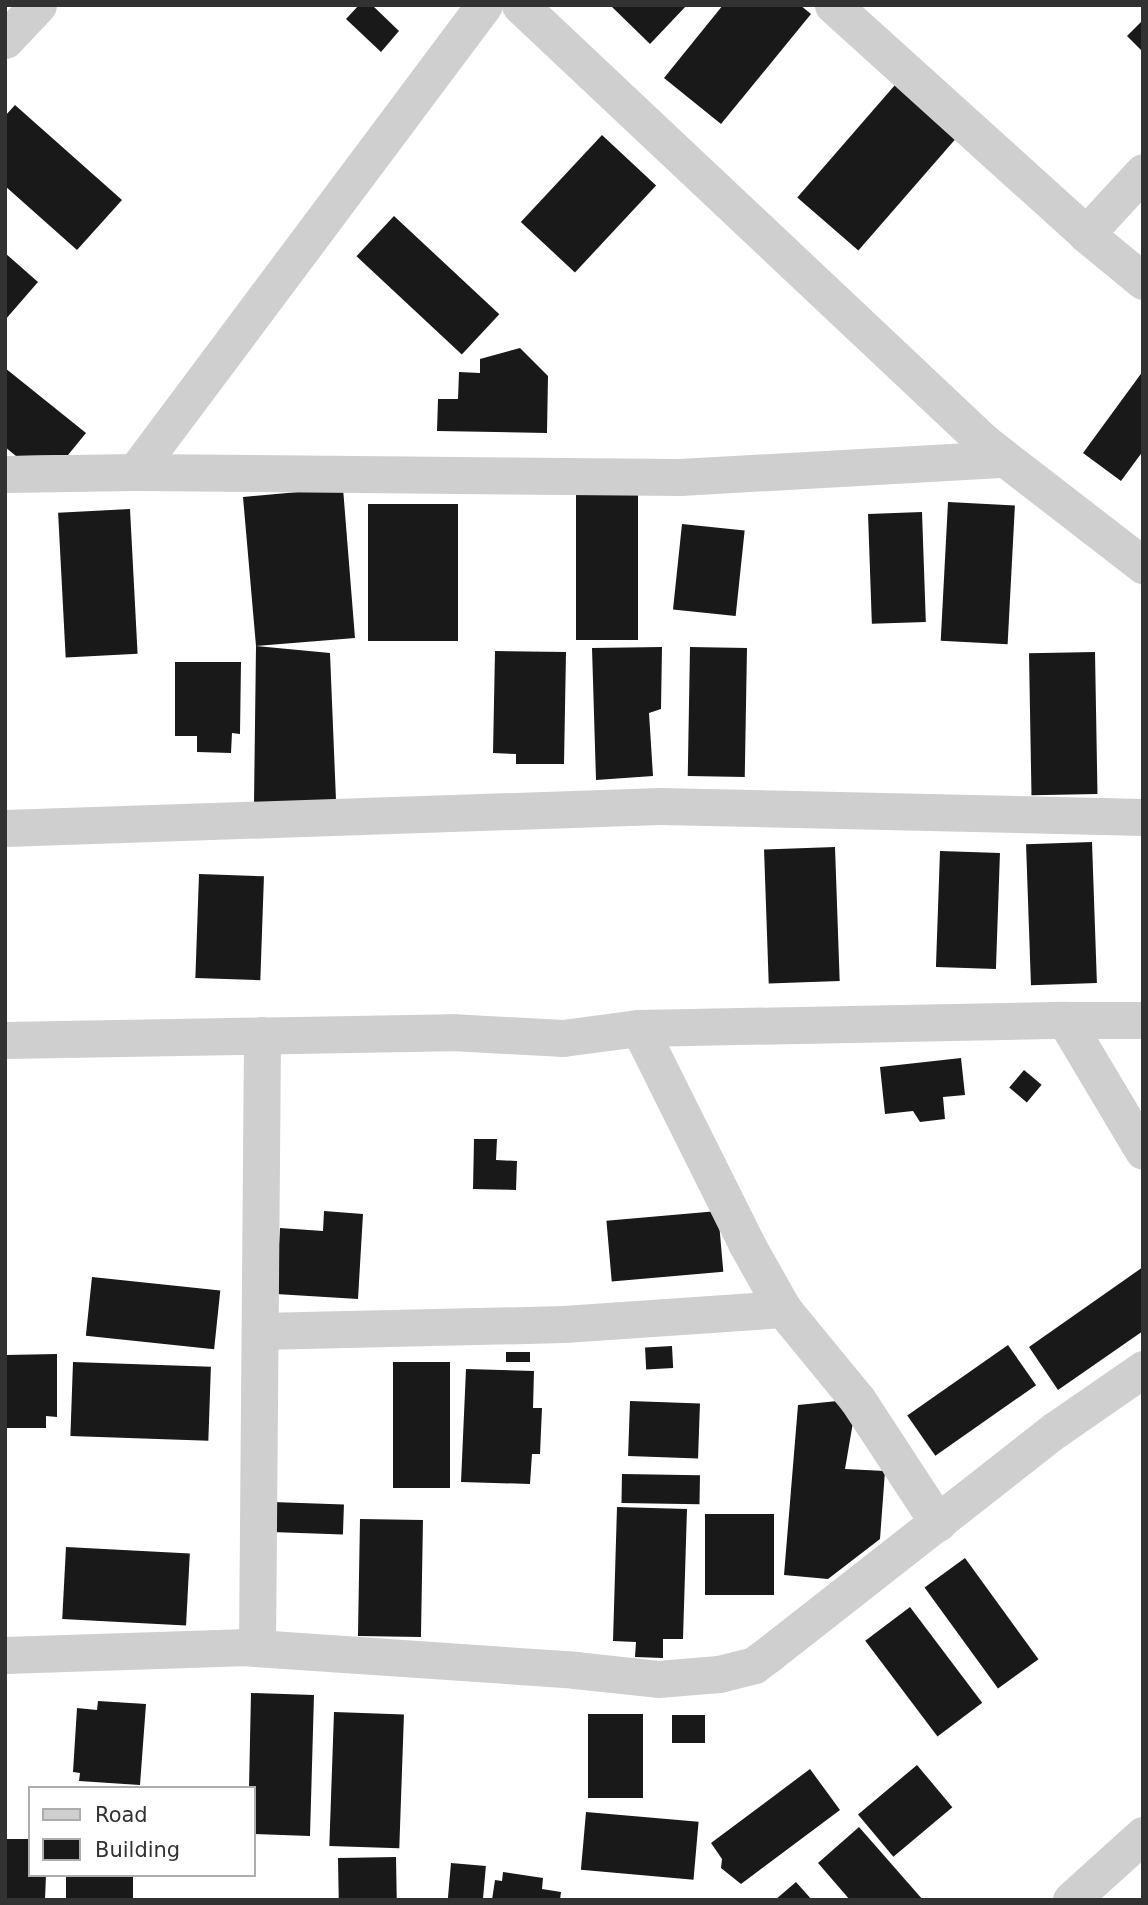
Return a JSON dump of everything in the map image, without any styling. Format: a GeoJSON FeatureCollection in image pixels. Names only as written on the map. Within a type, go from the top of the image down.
{"type":"FeatureCollection","features":[{"type":"Feature","properties":{"kind":"street"},"geometry":{"type":"LineString","coordinates":[[5,40],[38,5]]}},
{"type":"Feature","properties":{"kind":"street"},"geometry":{"type":"LineString","coordinates":[[135,472],[484,5]]}},
{"type":"Feature","properties":{"kind":"street"},"geometry":{"type":"LineString","coordinates":[[520,5],[985,443],[1143,565]]}},
{"type":"Feature","properties":{"kind":"street"},"geometry":{"type":"LineString","coordinates":[[833,5],[1086,234],[1143,281]]}},
{"type":"Feature","properties":{"kind":"street"},"geometry":{"type":"LineString","coordinates":[[1086,234],[1143,172]]}},
{"type":"Feature","properties":{"kind":"street"},"geometry":{"type":"LineString","coordinates":[[5,474],[135,472],[680,477],[1005,458]]}},
{"type":"Feature","properties":{"kind":"street"},"geometry":{"type":"LineString","coordinates":[[5,828],[660,806],[1143,817]]}},
{"type":"Feature","properties":{"kind":"street"},"geometry":{"type":"LineString","coordinates":[[1065,1020],[1143,1151]]}},
{"type":"Feature","properties":{"kind":"street"},"geometry":{"type":"LineString","coordinates":[[5,1040],[451,1032],[563,1038],[639,1028],[1143,1020]]}},
{"type":"Feature","properties":{"kind":"street"},"geometry":{"type":"LineString","coordinates":[[639,1028],[746,1243],[783,1309],[851,1390],[938,1523]]}},
{"type":"Feature","properties":{"kind":"street"},"geometry":{"type":"LineString","coordinates":[[257,1648],[262,1035]]}},
{"type":"Feature","properties":{"kind":"street"},"geometry":{"type":"LineString","coordinates":[[260,1331],[564,1324],[783,1309]]}},
{"type":"Feature","properties":{"kind":"street"},"geometry":{"type":"LineString","coordinates":[[5,1655],[257,1648],[575,1670],[658,1679],[719,1674],[754,1665],[1055,1430],[1143,1369]]}},
{"type":"Feature","properties":{"kind":"street"},"geometry":{"type":"LineString","coordinates":[[1071,1900],[1143,1835]]}},
{"type":"Feature","properties":{"kind":"building"},"geometry":{"type":"Polygon","coordinates":[[[359,5],[372,5],[399,31],[381,52],[346,19],[359,5]]]}},
{"type":"Feature","properties":{"kind":"building"},"geometry":{"type":"Polygon","coordinates":[[[610,5],[687,5],[650,44],[610,5]]]}},
{"type":"Feature","properties":{"kind":"building"},"geometry":{"type":"Polygon","coordinates":[[[723,5],[800,5],[811,14],[721,124],[664,78],[723,5]]]}},
{"type":"Feature","properties":{"kind":"building"},"geometry":{"type":"Polygon","coordinates":[[[1143,20],[1143,52],[1127,36],[1143,20]]]}},
{"type":"Feature","properties":{"kind":"building"},"geometry":{"type":"Polygon","coordinates":[[[895,85],[956,138],[858,251],[797,197],[895,85]]]}},
{"type":"Feature","properties":{"kind":"building"},"geometry":{"type":"Polygon","coordinates":[[[15,105],[122,200],[77,250],[5,186],[5,116],[15,105]]]}},
{"type":"Feature","properties":{"kind":"building"},"geometry":{"type":"Polygon","coordinates":[[[602,135],[656,185],[575,272],[521,222],[602,135]]]}},
{"type":"Feature","properties":{"kind":"building"},"geometry":{"type":"Polygon","coordinates":[[[394,216],[499,314],[462,354],[356,256],[394,216]]]}},
{"type":"Feature","properties":{"kind":"building"},"geometry":{"type":"Polygon","coordinates":[[[5,253],[38,282],[5,320],[5,253]]]}},
{"type":"Feature","properties":{"kind":"building"},"geometry":{"type":"Polygon","coordinates":[[[520,348],[548,376],[547,433],[437,431],[438,399],[458,399],[459,372],[480,373],[480,359],[520,348]]]}},
{"type":"Feature","properties":{"kind":"building"},"geometry":{"type":"Polygon","coordinates":[[[5,368],[86,433],[68,455],[16,456],[5,447],[5,368]]]}},
{"type":"Feature","properties":{"kind":"building"},"geometry":{"type":"Polygon","coordinates":[[[1143,371],[1143,451],[1121,481],[1083,453],[1143,371]]]}},
{"type":"Feature","properties":{"kind":"building"},"geometry":{"type":"Polygon","coordinates":[[[343,488],[355,638],[256,646],[243,497],[343,488]]]}},
{"type":"Feature","properties":{"kind":"building"},"geometry":{"type":"Polygon","coordinates":[[[576,493],[638,493],[638,640],[576,640],[576,493]]]}},
{"type":"Feature","properties":{"kind":"building"},"geometry":{"type":"Polygon","coordinates":[[[948,502],[1015,506],[1008,644],[941,641],[948,502]]]}},
{"type":"Feature","properties":{"kind":"building"},"geometry":{"type":"Polygon","coordinates":[[[368,504],[458,504],[458,641],[368,641],[368,504]]]}},
{"type":"Feature","properties":{"kind":"building"},"geometry":{"type":"Polygon","coordinates":[[[130,509],[138,654],[66,658],[58,513],[130,509]]]}},
{"type":"Feature","properties":{"kind":"building"},"geometry":{"type":"Polygon","coordinates":[[[922,512],[926,622],[872,624],[868,514],[922,512]]]}},
{"type":"Feature","properties":{"kind":"building"},"geometry":{"type":"Polygon","coordinates":[[[682,524],[745,531],[736,616],[673,610],[682,524]]]}},
{"type":"Feature","properties":{"kind":"building"},"geometry":{"type":"Polygon","coordinates":[[[256,646],[330,653],[336,800],[254,803],[256,646]]]}},
{"type":"Feature","properties":{"kind":"building"},"geometry":{"type":"Polygon","coordinates":[[[662,647],[661,709],[649,713],[653,776],[596,780],[592,648],[662,647]]]}},
{"type":"Feature","properties":{"kind":"building"},"geometry":{"type":"Polygon","coordinates":[[[690,647],[747,648],[745,777],[688,776],[690,647]]]}},
{"type":"Feature","properties":{"kind":"building"},"geometry":{"type":"Polygon","coordinates":[[[495,651],[566,652],[564,764],[516,764],[516,754],[493,753],[495,651]]]}},
{"type":"Feature","properties":{"kind":"building"},"geometry":{"type":"Polygon","coordinates":[[[1095,652],[1097,794],[1031,795],[1029,653],[1095,652]]]}},
{"type":"Feature","properties":{"kind":"building"},"geometry":{"type":"Polygon","coordinates":[[[175,662],[241,662],[240,734],[232,733],[231,753],[197,752],[197,736],[175,736],[175,662]]]}},
{"type":"Feature","properties":{"kind":"building"},"geometry":{"type":"Polygon","coordinates":[[[1092,842],[1097,983],[1031,985],[1026,844],[1092,842]]]}},
{"type":"Feature","properties":{"kind":"building"},"geometry":{"type":"Polygon","coordinates":[[[835,847],[840,981],[769,983],[764,849],[835,847]]]}},
{"type":"Feature","properties":{"kind":"building"},"geometry":{"type":"Polygon","coordinates":[[[940,851],[1000,853],[996,969],[936,967],[940,851]]]}},
{"type":"Feature","properties":{"kind":"building"},"geometry":{"type":"Polygon","coordinates":[[[199,874],[264,876],[260,980],[195,978],[199,874]]]}},
{"type":"Feature","properties":{"kind":"building"},"geometry":{"type":"Polygon","coordinates":[[[961,1058],[965,1095],[943,1097],[945,1119],[920,1122],[913,1111],[885,1114],[880,1067],[961,1058]]]}},
{"type":"Feature","properties":{"kind":"building"},"geometry":{"type":"Polygon","coordinates":[[[1024,1070],[1042,1085],[1027,1102],[1009,1088],[1024,1070]]]}},
{"type":"Feature","properties":{"kind":"building"},"geometry":{"type":"Polygon","coordinates":[[[474,1139],[497,1139],[496,1160],[517,1161],[516,1190],[473,1189],[474,1139]]]}},
{"type":"Feature","properties":{"kind":"building"},"geometry":{"type":"Polygon","coordinates":[[[324,1211],[363,1214],[358,1299],[276,1294],[280,1228],[323,1231],[324,1211]]]}},
{"type":"Feature","properties":{"kind":"building"},"geometry":{"type":"Polygon","coordinates":[[[718,1211],[723,1272],[612,1282],[606,1221],[718,1211]]]}},
{"type":"Feature","properties":{"kind":"building"},"geometry":{"type":"Polygon","coordinates":[[[1143,1267],[1143,1331],[1058,1390],[1029,1347],[1143,1267]]]}},
{"type":"Feature","properties":{"kind":"building"},"geometry":{"type":"Polygon","coordinates":[[[92,1277],[220,1290],[214,1349],[86,1336],[92,1277]]]}},
{"type":"Feature","properties":{"kind":"building"},"geometry":{"type":"Polygon","coordinates":[[[1008,1345],[1036,1385],[935,1456],[907,1416],[1008,1345]]]}},
{"type":"Feature","properties":{"kind":"building"},"geometry":{"type":"Polygon","coordinates":[[[672,1346],[673,1368],[646,1369],[645,1347],[672,1346]]]}},
{"type":"Feature","properties":{"kind":"building"},"geometry":{"type":"Polygon","coordinates":[[[506,1352],[530,1352],[530,1362],[506,1362],[506,1352]]]}},
{"type":"Feature","properties":{"kind":"building"},"geometry":{"type":"Polygon","coordinates":[[[57,1354],[57,1417],[46,1416],[46,1428],[5,1428],[5,1355],[57,1354]]]}},
{"type":"Feature","properties":{"kind":"building"},"geometry":{"type":"Polygon","coordinates":[[[73,1362],[211,1367],[208,1441],[70,1436],[73,1362]]]}},
{"type":"Feature","properties":{"kind":"building"},"geometry":{"type":"Polygon","coordinates":[[[393,1362],[450,1362],[450,1488],[393,1488],[393,1362]]]}},
{"type":"Feature","properties":{"kind":"building"},"geometry":{"type":"Polygon","coordinates":[[[466,1369],[534,1371],[533,1408],[542,1408],[540,1454],[532,1454],[530,1484],[461,1482],[466,1369]]]}},
{"type":"Feature","properties":{"kind":"building"},"geometry":{"type":"Polygon","coordinates":[[[857,1399],[845,1469],[885,1471],[880,1539],[828,1579],[784,1575],[798,1405],[857,1399]]]}},
{"type":"Feature","properties":{"kind":"building"},"geometry":{"type":"Polygon","coordinates":[[[630,1401],[700,1403],[698,1458],[628,1456],[630,1401]]]}},
{"type":"Feature","properties":{"kind":"building"},"geometry":{"type":"Polygon","coordinates":[[[622,1474],[700,1475],[699,1504],[621,1503],[622,1474]]]}},
{"type":"Feature","properties":{"kind":"building"},"geometry":{"type":"Polygon","coordinates":[[[272,1502],[344,1505],[343,1534],[271,1532],[272,1502]]]}},
{"type":"Feature","properties":{"kind":"building"},"geometry":{"type":"Polygon","coordinates":[[[617,1507],[687,1509],[683,1639],[663,1639],[663,1658],[635,1657],[636,1642],[613,1641],[617,1507]]]}},
{"type":"Feature","properties":{"kind":"building"},"geometry":{"type":"Polygon","coordinates":[[[705,1514],[774,1514],[774,1595],[705,1595],[705,1514]]]}},
{"type":"Feature","properties":{"kind":"building"},"geometry":{"type":"Polygon","coordinates":[[[360,1519],[423,1520],[421,1637],[358,1636],[360,1519]]]}},
{"type":"Feature","properties":{"kind":"building"},"geometry":{"type":"Polygon","coordinates":[[[66,1547],[190,1553],[186,1625],[62,1619],[66,1547]]]}},
{"type":"Feature","properties":{"kind":"building"},"geometry":{"type":"Polygon","coordinates":[[[965,1558],[1038,1659],[998,1689],[925,1587],[965,1558]]]}},
{"type":"Feature","properties":{"kind":"building"},"geometry":{"type":"Polygon","coordinates":[[[910,1607],[982,1703],[937,1737],[865,1641],[910,1607]]]}},
{"type":"Feature","properties":{"kind":"building"},"geometry":{"type":"Polygon","coordinates":[[[251,1693],[314,1695],[310,1836],[256,1834],[256,1786],[249,1786],[251,1693]]]}},
{"type":"Feature","properties":{"kind":"building"},"geometry":{"type":"Polygon","coordinates":[[[98,1701],[146,1704],[140,1785],[79,1781],[80,1773],[73,1772],[77,1708],[97,1710],[98,1701]]]}},
{"type":"Feature","properties":{"kind":"building"},"geometry":{"type":"Polygon","coordinates":[[[334,1712],[404,1714],[399,1848],[329,1846],[334,1712]]]}},
{"type":"Feature","properties":{"kind":"building"},"geometry":{"type":"Polygon","coordinates":[[[588,1714],[643,1714],[643,1798],[588,1798],[588,1714]]]}},
{"type":"Feature","properties":{"kind":"building"},"geometry":{"type":"Polygon","coordinates":[[[672,1715],[705,1715],[705,1743],[672,1743],[672,1715]]]}},
{"type":"Feature","properties":{"kind":"building"},"geometry":{"type":"Polygon","coordinates":[[[917,1765],[952,1807],[893,1857],[858,1814],[917,1765]]]}},
{"type":"Feature","properties":{"kind":"building"},"geometry":{"type":"Polygon","coordinates":[[[810,1769],[840,1810],[741,1884],[721,1868],[722,1859],[711,1843],[810,1769]]]}},
{"type":"Feature","properties":{"kind":"building"},"geometry":{"type":"Polygon","coordinates":[[[586,1812],[699,1822],[694,1880],[581,1870],[586,1812]]]}},
{"type":"Feature","properties":{"kind":"building"},"geometry":{"type":"Polygon","coordinates":[[[859,1827],[923,1900],[850,1900],[818,1863],[859,1827]]]}},
{"type":"Feature","properties":{"kind":"building"},"geometry":{"type":"Polygon","coordinates":[[[5,1839],[28,1839],[28,1877],[46,1877],[45,1900],[5,1900],[5,1839]]]}},
{"type":"Feature","properties":{"kind":"building"},"geometry":{"type":"Polygon","coordinates":[[[396,1857],[397,1900],[339,1900],[338,1858],[396,1857]]]}},
{"type":"Feature","properties":{"kind":"building"},"geometry":{"type":"Polygon","coordinates":[[[451,1863],[486,1866],[483,1900],[448,1900],[451,1863]]]}},
{"type":"Feature","properties":{"kind":"building"},"geometry":{"type":"Polygon","coordinates":[[[503,1872],[543,1878],[542,1889],[561,1892],[560,1900],[492,1900],[495,1880],[502,1881],[503,1872]]]}},
{"type":"Feature","properties":{"kind":"building"},"geometry":{"type":"Polygon","coordinates":[[[66,1877],[133,1877],[133,1900],[66,1900],[66,1877]]]}},
{"type":"Feature","properties":{"kind":"building"},"geometry":{"type":"Polygon","coordinates":[[[796,1882],[812,1900],[775,1900],[796,1882]]]}}]}
